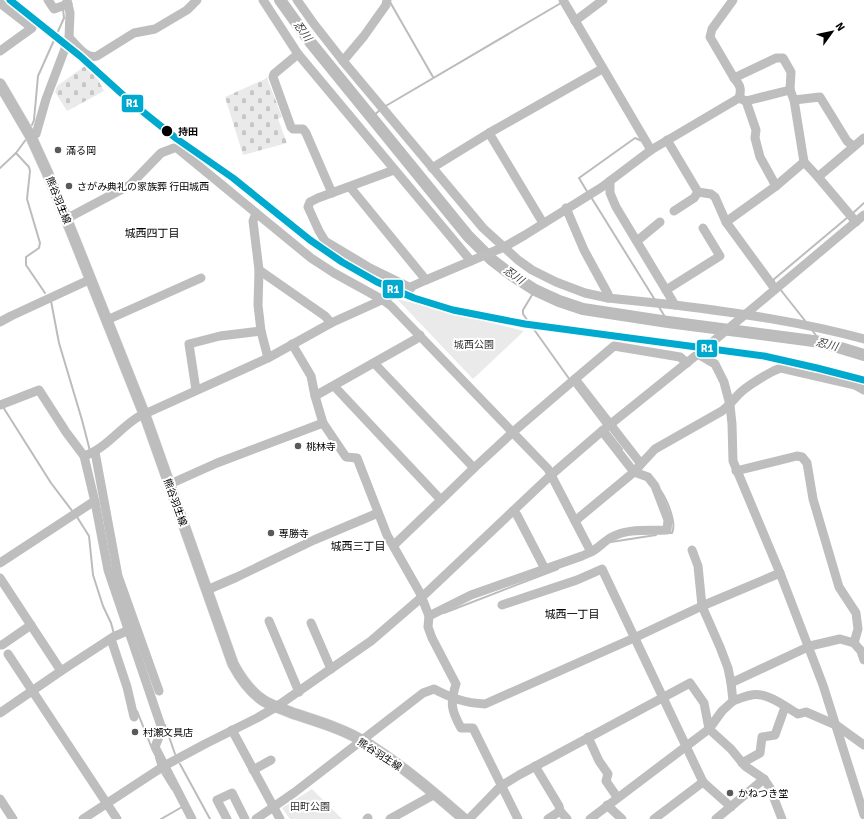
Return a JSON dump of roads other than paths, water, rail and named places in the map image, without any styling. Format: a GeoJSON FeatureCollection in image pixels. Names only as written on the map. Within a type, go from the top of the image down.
{"type":"FeatureCollection","features":[{"type":"Feature","properties":{"kind":"main road","name":"熊谷羽生線"},"geometry":{"type":"LineString","coordinates":[[0,84],[31,137],[91,279],[144,414],[233,664],[239,675],[246,685],[264,701],[334,728],[361,740],[384,754],[464,819]]}},
{"type":"Feature","properties":{"kind":"street"},"geometry":{"type":"LineString","coordinates":[[31,137],[36,134],[46,99],[69,38],[70,24],[65,4],[54,9],[48,0]]}},
{"type":"Feature","properties":{"kind":"street"},"geometry":{"type":"LineString","coordinates":[[69,38],[86,54],[92,57],[97,56],[134,33],[155,29],[187,10],[197,0]]}},
{"type":"Feature","properties":{"kind":"street"},"geometry":{"type":"LineString","coordinates":[[264,0],[298,54],[471,262]]}},
{"type":"Feature","properties":{"kind":"street"},"geometry":{"type":"LineString","coordinates":[[297,0],[343,61],[483,228],[502,248],[527,266],[556,282],[584,293],[608,298],[675,305],[825,328],[864,339]]}},
{"type":"Feature","properties":{"kind":"street"},"geometry":{"type":"LineString","coordinates":[[343,61],[364,36],[386,5],[387,0]]}},
{"type":"Feature","properties":{"kind":"street"},"geometry":{"type":"LineString","coordinates":[[563,0],[602,69],[651,150]]}},
{"type":"Feature","properties":{"kind":"street"},"geometry":{"type":"LineString","coordinates":[[575,21],[603,0]]}},
{"type":"Feature","properties":{"kind":"street"},"geometry":{"type":"LineString","coordinates":[[733,0],[712,29],[710,37],[734,78],[740,85],[742,99],[756,130],[755,138],[760,157],[776,186]]}},
{"type":"Feature","properties":{"kind":"street"},"geometry":{"type":"LineString","coordinates":[[0,3],[32,28],[0,51]]}},
{"type":"Feature","properties":{"kind":"street"},"geometry":{"type":"LineString","coordinates":[[298,54],[274,74],[273,77],[292,129],[303,129],[306,133],[332,193]]}},
{"type":"Feature","properties":{"kind":"street"},"geometry":{"type":"LineString","coordinates":[[734,78],[776,58],[783,58],[791,72],[790,90],[794,100],[804,162],[856,222]]}},
{"type":"Feature","properties":{"kind":"street"},"geometry":{"type":"LineString","coordinates":[[432,168],[489,133],[602,69]]}},
{"type":"Feature","properties":{"kind":"street"},"geometry":{"type":"LineString","coordinates":[[90,454],[132,420],[144,414],[268,358],[331,323],[426,280],[502,248],[610,181],[651,150],[667,140],[742,99],[790,90]]}},
{"type":"Feature","properties":{"kind":"street"},"geometry":{"type":"LineString","coordinates":[[794,100],[820,96],[847,141],[854,146]]}},
{"type":"Feature","properties":{"kind":"street"},"geometry":{"type":"LineString","coordinates":[[489,133],[544,223]]}},
{"type":"Feature","properties":{"kind":"street"},"geometry":{"type":"LineString","coordinates":[[818,177],[864,138]]}},
{"type":"Feature","properties":{"kind":"street"},"geometry":{"type":"LineString","coordinates":[[667,140],[698,192],[710,194],[715,197],[726,222],[775,290]]}},
{"type":"Feature","properties":{"kind":"street"},"geometry":{"type":"LineString","coordinates":[[66,219],[130,185],[161,153],[177,148],[311,258],[391,306],[548,469],[591,552]]}},
{"type":"Feature","properties":{"kind":"street"},"geometry":{"type":"LineString","coordinates":[[726,222],[776,186],[804,162]]}},
{"type":"Feature","properties":{"kind":"street"},"geometry":{"type":"LineString","coordinates":[[394,170],[310,202],[308,207],[319,232],[325,241],[370,268],[411,288]]}},
{"type":"Feature","properties":{"kind":"street"},"geometry":{"type":"LineString","coordinates":[[610,181],[610,193],[616,207],[675,305]]}},
{"type":"Feature","properties":{"kind":"street"},"geometry":{"type":"LineString","coordinates":[[350,187],[426,280]]}},
{"type":"Feature","properties":{"kind":"street"},"geometry":{"type":"LineString","coordinates":[[674,211],[694,198],[698,192]]}},
{"type":"Feature","properties":{"kind":"street"},"geometry":{"type":"LineString","coordinates":[[566,208],[584,250],[606,291],[608,298]]}},
{"type":"Feature","properties":{"kind":"street"},"geometry":{"type":"LineString","coordinates":[[256,213],[254,222],[259,270],[258,305],[261,331],[268,358]]}},
{"type":"Feature","properties":{"kind":"street"},"geometry":{"type":"LineString","coordinates":[[83,819],[161,767],[232,730],[299,692],[371,641],[422,598],[551,475],[602,430],[698,354],[864,215]]}},
{"type":"Feature","properties":{"kind":"street"},"geometry":{"type":"LineString","coordinates":[[637,241],[660,222]]}},
{"type":"Feature","properties":{"kind":"street"},"geometry":{"type":"LineString","coordinates":[[666,290],[720,256],[703,228]]}},
{"type":"Feature","properties":{"kind":"street"},"geometry":{"type":"LineString","coordinates":[[259,270],[325,316],[331,323]]}},
{"type":"Feature","properties":{"kind":"street"},"geometry":{"type":"LineString","coordinates":[[107,320],[201,278]]}},
{"type":"Feature","properties":{"kind":"street"},"geometry":{"type":"LineString","coordinates":[[0,322],[91,279]]}},
{"type":"Feature","properties":{"kind":"street"},"geometry":{"type":"LineString","coordinates":[[196,390],[189,344],[220,336],[261,331]]}},
{"type":"Feature","properties":{"kind":"street"},"geometry":{"type":"LineString","coordinates":[[315,396],[416,339],[420,335]]}},
{"type":"Feature","properties":{"kind":"street"},"geometry":{"type":"LineString","coordinates":[[292,344],[311,376],[315,396],[324,423],[346,457],[357,458],[376,514],[417,585],[429,616],[428,627],[432,638],[456,684],[451,698],[454,714],[461,728],[473,728],[518,819]]}},
{"type":"Feature","properties":{"kind":"street"},"geometry":{"type":"LineString","coordinates":[[394,545],[512,432],[614,346],[680,357],[687,363]]}},
{"type":"Feature","properties":{"kind":"street"},"geometry":{"type":"LineString","coordinates":[[698,354],[715,364],[724,382],[730,405],[733,462],[810,646],[864,815]]}},
{"type":"Feature","properties":{"kind":"street"},"geometry":{"type":"LineString","coordinates":[[374,363],[474,468]]}},
{"type":"Feature","properties":{"kind":"street"},"geometry":{"type":"LineString","coordinates":[[575,521],[634,472],[655,449],[722,411],[730,405],[738,395],[772,370],[781,368],[855,385],[864,390]]}},
{"type":"Feature","properties":{"kind":"street"},"geometry":{"type":"LineString","coordinates":[[576,379],[641,464]]}},
{"type":"Feature","properties":{"kind":"street"},"geometry":{"type":"LineString","coordinates":[[334,386],[441,500]]}},
{"type":"Feature","properties":{"kind":"street"},"geometry":{"type":"LineString","coordinates":[[3,404],[39,390],[66,432],[90,454],[118,576],[161,726],[161,732],[155,747],[161,767],[192,819]]}},
{"type":"Feature","properties":{"kind":"street"},"geometry":{"type":"LineString","coordinates":[[170,484],[217,463],[324,423]]}},
{"type":"Feature","properties":{"kind":"street"},"geometry":{"type":"LineString","coordinates":[[429,616],[471,595],[582,556],[597,548],[610,537],[624,531],[667,530],[668,520],[655,486],[648,477],[634,472],[602,430]]}},
{"type":"Feature","properties":{"kind":"street"},"geometry":{"type":"LineString","coordinates":[[90,454],[96,502],[108,570],[159,691]]}},
{"type":"Feature","properties":{"kind":"street"},"geometry":{"type":"LineString","coordinates":[[736,471],[796,456],[802,457],[807,463],[813,499],[838,587],[860,611],[858,629],[854,643]]}},
{"type":"Feature","properties":{"kind":"street"},"geometry":{"type":"LineString","coordinates":[[0,563],[96,502]]}},
{"type":"Feature","properties":{"kind":"street"},"geometry":{"type":"LineString","coordinates":[[514,511],[545,569]]}},
{"type":"Feature","properties":{"kind":"street"},"geometry":{"type":"LineString","coordinates":[[207,590],[314,540],[376,514]]}},
{"type":"Feature","properties":{"kind":"street"},"geometry":{"type":"LineString","coordinates":[[692,550],[698,566],[702,606],[728,668],[733,701]]}},
{"type":"Feature","properties":{"kind":"street"},"geometry":{"type":"LineString","coordinates":[[502,605],[576,580],[602,569],[703,782],[731,807]]}},
{"type":"Feature","properties":{"kind":"street"},"geometry":{"type":"LineString","coordinates":[[256,819],[295,792],[423,693],[434,689],[451,698],[472,703],[485,704],[702,606],[780,573]]}},
{"type":"Feature","properties":{"kind":"street"},"geometry":{"type":"LineString","coordinates":[[0,578],[61,671]]}},
{"type":"Feature","properties":{"kind":"street"},"geometry":{"type":"LineString","coordinates":[[269,621],[299,692]]}},
{"type":"Feature","properties":{"kind":"street"},"geometry":{"type":"LineString","coordinates":[[311,623],[331,669]]}},
{"type":"Feature","properties":{"kind":"street"},"geometry":{"type":"LineString","coordinates":[[0,645],[31,625]]}},
{"type":"Feature","properties":{"kind":"street"},"geometry":{"type":"LineString","coordinates":[[0,713],[113,637],[132,628]]}},
{"type":"Feature","properties":{"kind":"street"},"geometry":{"type":"LineString","coordinates":[[113,637],[134,717]]}},
{"type":"Feature","properties":{"kind":"street"},"geometry":{"type":"LineString","coordinates":[[730,683],[810,646],[840,639],[854,643],[863,653]]}},
{"type":"Feature","properties":{"kind":"street"},"geometry":{"type":"LineString","coordinates":[[8,654],[117,819]]}},
{"type":"Feature","properties":{"kind":"street"},"geometry":{"type":"LineString","coordinates":[[469,819],[501,786],[588,737],[690,683],[704,703],[709,730],[731,749],[745,766],[764,779],[770,788],[782,819]]}},
{"type":"Feature","properties":{"kind":"street"},"geometry":{"type":"LineString","coordinates":[[590,819],[617,797],[709,730],[722,712],[733,701],[754,695],[761,695],[773,699],[798,714],[806,712],[836,725],[864,745]]}},
{"type":"Feature","properties":{"kind":"street"},"geometry":{"type":"LineString","coordinates":[[742,763],[760,753],[762,737],[775,735],[785,707]]}},
{"type":"Feature","properties":{"kind":"street"},"geometry":{"type":"LineString","coordinates":[[232,730],[280,819]]}},
{"type":"Feature","properties":{"kind":"street"},"geometry":{"type":"LineString","coordinates":[[588,737],[598,761],[608,774],[606,781],[617,797]]}},
{"type":"Feature","properties":{"kind":"street"},"geometry":{"type":"LineString","coordinates":[[253,770],[271,760]]}},
{"type":"Feature","properties":{"kind":"street"},"geometry":{"type":"LineString","coordinates":[[535,766],[560,811],[567,819]]}},
{"type":"Feature","properties":{"kind":"street"},"geometry":{"type":"LineString","coordinates":[[716,819],[764,779]]}},
{"type":"Feature","properties":{"kind":"street"},"geometry":{"type":"LineString","coordinates":[[654,819],[703,782]]}},
{"type":"Feature","properties":{"kind":"street"},"geometry":{"type":"LineString","coordinates":[[227,819],[217,800],[232,793],[245,819]]}},
{"type":"Feature","properties":{"kind":"street"},"geometry":{"type":"LineString","coordinates":[[390,819],[435,794]]}},
{"type":"Feature","properties":{"kind":"street"},"geometry":{"type":"LineString","coordinates":[[0,799],[13,819]]}},
{"type":"Feature","properties":{"kind":"street"},"geometry":{"type":"LineString","coordinates":[[607,805],[622,819]]}},
{"type":"Feature","properties":{"kind":"street"},"geometry":{"type":"LineString","coordinates":[[548,819],[560,811]]}},
{"type":"Feature","properties":{"kind":"waterway","name":"忍川"},"geometry":{"type":"LineString","coordinates":[[280,0],[311,43],[468,236],[492,260],[535,290],[559,301],[583,309],[668,322],[821,342],[864,355]]}},
{"type":"Feature","properties":{"kind":"waterway"},"geometry":{"type":"LineString","coordinates":[[390,2],[433,77]]}},
{"type":"Feature","properties":{"kind":"waterway"},"geometry":{"type":"LineString","coordinates":[[384,107],[561,3]]}},
{"type":"Feature","properties":{"kind":"waterway"},"geometry":{"type":"LineString","coordinates":[[32,125],[34,120],[38,76],[64,18],[63,9]]}},
{"type":"Feature","properties":{"kind":"waterway"},"geometry":{"type":"LineString","coordinates":[[372,117],[380,110]]}},
{"type":"Feature","properties":{"kind":"waterway"},"geometry":{"type":"LineString","coordinates":[[0,168],[16,153],[27,138]]}},
{"type":"Feature","properties":{"kind":"waterway"},"geometry":{"type":"LineString","coordinates":[[588,193],[579,178],[635,138],[642,141]]}},
{"type":"Feature","properties":{"kind":"waterway"},"geometry":{"type":"LineString","coordinates":[[16,153],[29,167],[30,171],[27,199],[40,243],[39,248],[26,257],[26,265],[45,293]]}},
{"type":"Feature","properties":{"kind":"waterway"},"geometry":{"type":"LineString","coordinates":[[591,197],[655,300]]}},
{"type":"Feature","properties":{"kind":"waterway"},"geometry":{"type":"LineString","coordinates":[[853,213],[864,203]]}},
{"type":"Feature","properties":{"kind":"waterway"},"geometry":{"type":"LineString","coordinates":[[774,281],[773,280],[848,217]]}},
{"type":"Feature","properties":{"kind":"waterway"},"geometry":{"type":"LineString","coordinates":[[780,289],[806,322]]}},
{"type":"Feature","properties":{"kind":"waterway"},"geometry":{"type":"LineString","coordinates":[[535,290],[523,310],[523,314],[570,380]]}},
{"type":"Feature","properties":{"kind":"waterway"},"geometry":{"type":"LineString","coordinates":[[51,301],[59,343],[90,451]]}},
{"type":"Feature","properties":{"kind":"waterway"},"geometry":{"type":"LineString","coordinates":[[659,307],[668,322]]}},
{"type":"Feature","properties":{"kind":"waterway"},"geometry":{"type":"LineString","coordinates":[[812,330],[821,342]]}},
{"type":"Feature","properties":{"kind":"waterway"},"geometry":{"type":"LineString","coordinates":[[573,384],[604,425]]}},
{"type":"Feature","properties":{"kind":"waterway"},"geometry":{"type":"LineString","coordinates":[[3,407],[51,483],[73,512]]}},
{"type":"Feature","properties":{"kind":"waterway"},"geometry":{"type":"LineString","coordinates":[[607,430],[622,449]]}},
{"type":"Feature","properties":{"kind":"waterway"},"geometry":{"type":"LineString","coordinates":[[661,491],[666,500],[673,523],[672,533],[668,533]]}},
{"type":"Feature","properties":{"kind":"waterway"},"geometry":{"type":"LineString","coordinates":[[77,517],[89,536],[93,575],[114,634]]}},
{"type":"Feature","properties":{"kind":"waterway"},"geometry":{"type":"LineString","coordinates":[[611,542],[656,535]]}},
{"type":"Feature","properties":{"kind":"waterway"},"geometry":{"type":"LineString","coordinates":[[444,613],[558,569]]}},
{"type":"Feature","properties":{"kind":"waterway"},"geometry":{"type":"LineString","coordinates":[[137,711],[151,746]]}},
{"type":"Feature","properties":{"kind":"waterway"},"geometry":{"type":"LineString","coordinates":[[165,725],[175,754]]}},
{"type":"Feature","properties":{"kind":"waterway"},"geometry":{"type":"LineString","coordinates":[[156,758],[159,767]]}},
{"type":"Feature","properties":{"kind":"waterway"},"geometry":{"type":"LineString","coordinates":[[180,764],[210,819]]}},
{"type":"Feature","properties":{"kind":"waterway"},"geometry":{"type":"LineString","coordinates":[[161,771],[172,789]]}},
{"type":"Feature","properties":{"kind":"waterway"},"geometry":{"type":"LineString","coordinates":[[161,819],[182,807]]}},
{"type":"Feature","properties":{"kind":"place","name":"持田"},"geometry":{"type":"Point","coordinates":[167,131]}},
{"type":"Feature","properties":{"kind":"place","name":"滿る岡"},"geometry":{"type":"Point","coordinates":[58,150]}},
{"type":"Feature","properties":{"kind":"place","name":"さがみ典礼の家族葬 行田城西"},"geometry":{"type":"Point","coordinates":[69,186]}},
{"type":"Feature","properties":{"kind":"place","name":"桃林寺"},"geometry":{"type":"Point","coordinates":[298,446]}},
{"type":"Feature","properties":{"kind":"place","name":"専勝寺"},"geometry":{"type":"Point","coordinates":[271,533]}},
{"type":"Feature","properties":{"kind":"place","name":"村瀬文具店"},"geometry":{"type":"Point","coordinates":[135,732]}},
{"type":"Feature","properties":{"kind":"place","name":"かねつき堂"},"geometry":{"type":"Point","coordinates":[730,793]}},
{"type":"Feature","properties":{"kind":"district","name":"城西四丁目"},"geometry":{"type":"Point","coordinates":[152,233]}},
{"type":"Feature","properties":{"kind":"district","name":"城西三丁目"},"geometry":{"type":"Point","coordinates":[358,546]}},
{"type":"Feature","properties":{"kind":"district","name":"城西一丁目"},"geometry":{"type":"Point","coordinates":[572,614]}},
{"type":"Feature","properties":{"kind":"park label","name":"城西公園"},"geometry":{"type":"Point","coordinates":[474,344]}},
{"type":"Feature","properties":{"kind":"park label","name":"田町公園"},"geometry":{"type":"Point","coordinates":[310,806]}}]}
